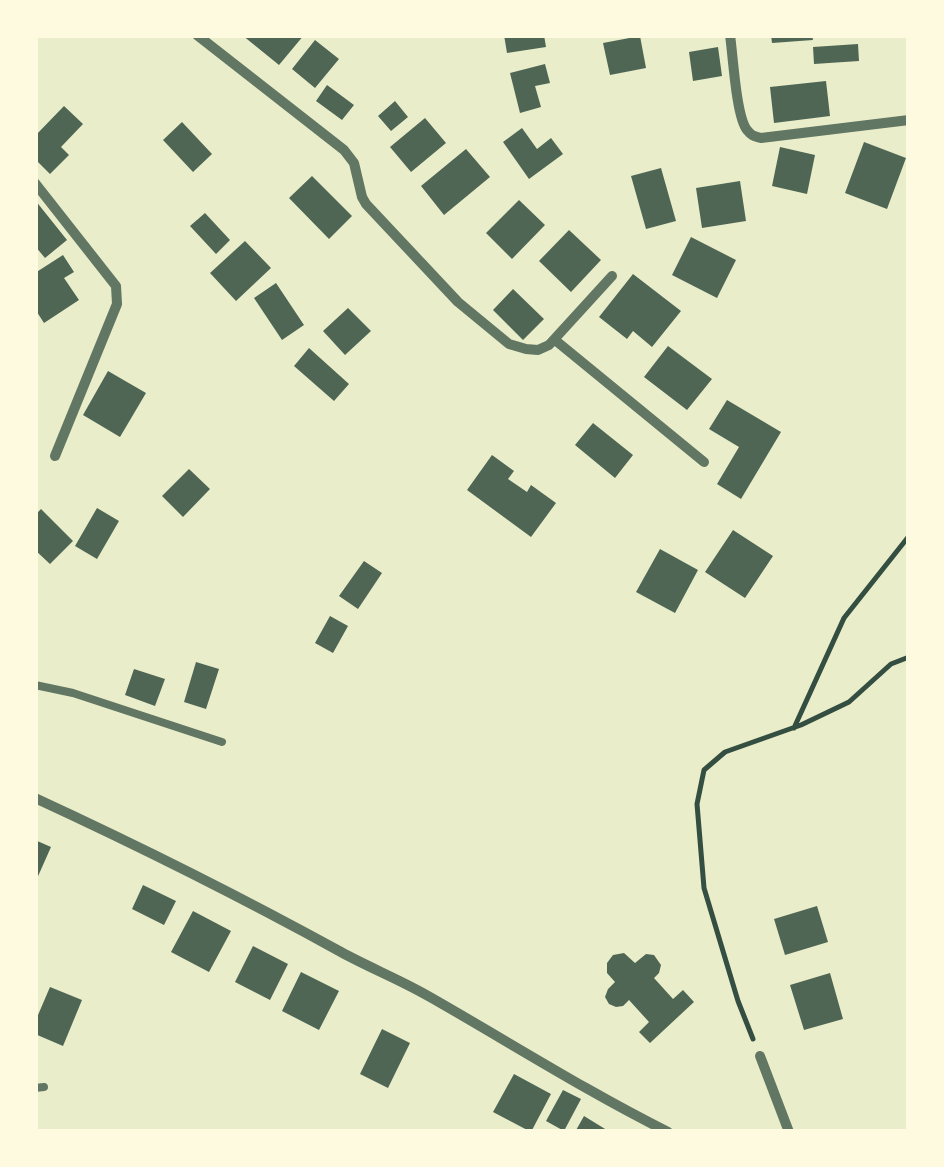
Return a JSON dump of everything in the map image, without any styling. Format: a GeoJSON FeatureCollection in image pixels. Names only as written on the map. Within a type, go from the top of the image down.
{"type":"FeatureCollection","features":[{"type":"Feature","properties":{"kind":"street"},"geometry":{"type":"LineString","coordinates":[[197,35],[344,150],[354,163],[366,204],[458,302],[510,344],[538,350],[555,340],[612,276]]}},
{"type":"Feature","properties":{"kind":"street"},"geometry":{"type":"LineString","coordinates":[[730,35],[742,119],[755,137],[909,120]]}},
{"type":"Feature","properties":{"kind":"street"},"geometry":{"type":"LineString","coordinates":[[35,183],[116,286],[117,304],[55,456]]}},
{"type":"Feature","properties":{"kind":"street"},"geometry":{"type":"LineString","coordinates":[[555,340],[704,462]]}},
{"type":"Feature","properties":{"kind":"street"},"geometry":{"type":"LineString","coordinates":[[35,798],[156,854],[426,994],[618,1107],[668,1132]]}},
{"type":"Feature","properties":{"kind":"street"},"geometry":{"type":"LineString","coordinates":[[760,1056],[789,1132]]}},
{"type":"Feature","properties":{"kind":"lane"},"geometry":{"type":"LineString","coordinates":[[35,685],[222,742]]}},
{"type":"Feature","properties":{"kind":"path"},"geometry":{"type":"LineString","coordinates":[[794,728],[844,618],[909,536]]}},
{"type":"Feature","properties":{"kind":"path"},"geometry":{"type":"LineString","coordinates":[[760,1056],[738,1001],[704,888],[697,804],[704,770],[725,752],[794,728],[849,702],[891,664],[909,658]]}},
{"type":"Feature","properties":{"kind":"building"},"geometry":{"type":"Polygon","coordinates":[[[242,35],[304,35],[279,65],[242,35]]]}},
{"type":"Feature","properties":{"kind":"building"},"geometry":{"type":"Polygon","coordinates":[[[504,35],[544,35],[546,47],[507,53],[504,35]]]}},
{"type":"Feature","properties":{"kind":"building"},"geometry":{"type":"Polygon","coordinates":[[[771,35],[812,35],[813,40],[772,43],[771,35]]]}},
{"type":"Feature","properties":{"kind":"building"},"geometry":{"type":"Polygon","coordinates":[[[640,36],[646,68],[610,75],[603,43],[640,36]]]}},
{"type":"Feature","properties":{"kind":"building"},"geometry":{"type":"Polygon","coordinates":[[[315,40],[339,59],[315,88],[292,69],[315,40]]]}},
{"type":"Feature","properties":{"kind":"building"},"geometry":{"type":"Polygon","coordinates":[[[858,44],[859,61],[814,64],[813,47],[858,44]]]}},
{"type":"Feature","properties":{"kind":"building"},"geometry":{"type":"Polygon","coordinates":[[[718,47],[722,76],[693,81],[689,52],[718,47]]]}},
{"type":"Feature","properties":{"kind":"building"},"geometry":{"type":"Polygon","coordinates":[[[545,64],[550,83],[535,86],[541,107],[520,113],[510,73],[545,64]]]}},
{"type":"Feature","properties":{"kind":"building"},"geometry":{"type":"Polygon","coordinates":[[[826,81],[830,116],[774,123],[770,87],[826,81]]]}},
{"type":"Feature","properties":{"kind":"building"},"geometry":{"type":"Polygon","coordinates":[[[327,85],[354,105],[342,120],[316,101],[327,85]]]}},
{"type":"Feature","properties":{"kind":"building"},"geometry":{"type":"Polygon","coordinates":[[[395,101],[408,117],[391,131],[378,116],[395,101]]]}},
{"type":"Feature","properties":{"kind":"building"},"geometry":{"type":"Polygon","coordinates":[[[64,106],[83,124],[61,147],[69,155],[50,174],[35,159],[35,136],[64,106]]]}},
{"type":"Feature","properties":{"kind":"building"},"geometry":{"type":"Polygon","coordinates":[[[425,118],[446,143],[411,172],[390,147],[425,118]]]}},
{"type":"Feature","properties":{"kind":"building"},"geometry":{"type":"Polygon","coordinates":[[[182,122],[212,154],[193,172],[163,140],[182,122]]]}},
{"type":"Feature","properties":{"kind":"building"},"geometry":{"type":"Polygon","coordinates":[[[522,128],[537,149],[551,138],[563,154],[529,179],[503,142],[522,128]]]}},
{"type":"Feature","properties":{"kind":"building"},"geometry":{"type":"Polygon","coordinates":[[[864,142],[906,158],[887,209],[845,193],[864,142]]]}},
{"type":"Feature","properties":{"kind":"building"},"geometry":{"type":"Polygon","coordinates":[[[780,147],[815,155],[807,194],[772,186],[780,147]]]}},
{"type":"Feature","properties":{"kind":"building"},"geometry":{"type":"Polygon","coordinates":[[[466,149],[490,177],[444,215],[421,186],[466,149]]]}},
{"type":"Feature","properties":{"kind":"building"},"geometry":{"type":"Polygon","coordinates":[[[661,168],[676,221],[646,229],[631,176],[661,168]]]}},
{"type":"Feature","properties":{"kind":"building"},"geometry":{"type":"Polygon","coordinates":[[[312,176],[352,216],[329,239],[289,198],[312,176]]]}},
{"type":"Feature","properties":{"kind":"building"},"geometry":{"type":"Polygon","coordinates":[[[740,181],[746,221],[702,228],[696,188],[740,181]]]}},
{"type":"Feature","properties":{"kind":"building"},"geometry":{"type":"Polygon","coordinates":[[[35,200],[67,240],[45,258],[35,246],[35,200]]]}},
{"type":"Feature","properties":{"kind":"building"},"geometry":{"type":"Polygon","coordinates":[[[519,200],[545,225],[512,259],[486,233],[519,200]]]}},
{"type":"Feature","properties":{"kind":"building"},"geometry":{"type":"Polygon","coordinates":[[[205,213],[230,240],[216,254],[190,226],[205,213]]]}},
{"type":"Feature","properties":{"kind":"building"},"geometry":{"type":"Polygon","coordinates":[[[569,230],[601,260],[571,292],[539,261],[569,230]]]}},
{"type":"Feature","properties":{"kind":"building"},"geometry":{"type":"Polygon","coordinates":[[[691,237],[736,260],[717,298],[672,275],[691,237]]]}},
{"type":"Feature","properties":{"kind":"building"},"geometry":{"type":"Polygon","coordinates":[[[245,241],[271,268],[236,301],[210,273],[245,241]]]}},
{"type":"Feature","properties":{"kind":"building"},"geometry":{"type":"Polygon","coordinates":[[[63,255],[74,272],[64,278],[79,300],[44,323],[35,309],[35,273],[63,255]]]}},
{"type":"Feature","properties":{"kind":"building"},"geometry":{"type":"Polygon","coordinates":[[[633,274],[681,311],[652,347],[633,331],[627,339],[599,317],[633,274]]]}},
{"type":"Feature","properties":{"kind":"building"},"geometry":{"type":"Polygon","coordinates":[[[276,283],[304,325],[282,340],[254,298],[276,283]]]}},
{"type":"Feature","properties":{"kind":"building"},"geometry":{"type":"Polygon","coordinates":[[[513,289],[544,319],[523,340],[493,310],[513,289]]]}},
{"type":"Feature","properties":{"kind":"building"},"geometry":{"type":"Polygon","coordinates":[[[348,308],[371,331],[345,355],[323,331],[348,308]]]}},
{"type":"Feature","properties":{"kind":"building"},"geometry":{"type":"Polygon","coordinates":[[[668,346],[712,379],[687,410],[644,377],[668,346]]]}},
{"type":"Feature","properties":{"kind":"building"},"geometry":{"type":"Polygon","coordinates":[[[309,348],[349,384],[334,401],[294,366],[309,348]]]}},
{"type":"Feature","properties":{"kind":"building"},"geometry":{"type":"Polygon","coordinates":[[[108,371],[146,393],[120,437],[83,415],[108,371]]]}},
{"type":"Feature","properties":{"kind":"building"},"geometry":{"type":"Polygon","coordinates":[[[727,400],[781,432],[741,499],[717,484],[739,447],[709,429],[727,400]]]}},
{"type":"Feature","properties":{"kind":"building"},"geometry":{"type":"Polygon","coordinates":[[[593,423],[633,455],[615,478],[575,445],[593,423]]]}},
{"type":"Feature","properties":{"kind":"building"},"geometry":{"type":"Polygon","coordinates":[[[492,455],[514,471],[508,479],[527,492],[531,485],[556,503],[531,537],[467,490],[492,455]]]}},
{"type":"Feature","properties":{"kind":"building"},"geometry":{"type":"Polygon","coordinates":[[[189,469],[210,489],[183,517],[162,496],[189,469]]]}},
{"type":"Feature","properties":{"kind":"building"},"geometry":{"type":"Polygon","coordinates":[[[97,508],[119,521],[97,559],[75,546],[97,508]]]}},
{"type":"Feature","properties":{"kind":"building"},"geometry":{"type":"Polygon","coordinates":[[[41,509],[73,541],[50,564],[35,550],[35,515],[41,509]]]}},
{"type":"Feature","properties":{"kind":"building"},"geometry":{"type":"Polygon","coordinates":[[[733,530],[773,556],[745,598],[705,572],[733,530]]]}},
{"type":"Feature","properties":{"kind":"building"},"geometry":{"type":"Polygon","coordinates":[[[660,549],[698,570],[675,613],[636,592],[660,549]]]}},
{"type":"Feature","properties":{"kind":"building"},"geometry":{"type":"Polygon","coordinates":[[[364,561],[382,573],[358,609],[339,596],[364,561]]]}},
{"type":"Feature","properties":{"kind":"building"},"geometry":{"type":"Polygon","coordinates":[[[330,616],[348,626],[333,653],[315,643],[330,616]]]}},
{"type":"Feature","properties":{"kind":"building"},"geometry":{"type":"Polygon","coordinates":[[[196,662],[219,669],[206,709],[184,702],[196,662]]]}},
{"type":"Feature","properties":{"kind":"building"},"geometry":{"type":"Polygon","coordinates":[[[134,669],[165,679],[155,706],[125,695],[134,669]]]}},
{"type":"Feature","properties":{"kind":"building"},"geometry":{"type":"Polygon","coordinates":[[[35,840],[51,847],[35,883],[35,840]]]}},
{"type":"Feature","properties":{"kind":"building"},"geometry":{"type":"Polygon","coordinates":[[[143,885],[176,901],[164,925],[132,909],[143,885]]]}},
{"type":"Feature","properties":{"kind":"building"},"geometry":{"type":"Polygon","coordinates":[[[817,906],[828,942],[785,955],[774,919],[817,906]]]}},
{"type":"Feature","properties":{"kind":"building"},"geometry":{"type":"Polygon","coordinates":[[[193,911],[231,931],[209,972],[171,952],[193,911]]]}},
{"type":"Feature","properties":{"kind":"building"},"geometry":{"type":"Polygon","coordinates":[[[253,946],[288,964],[270,1000],[235,982],[253,946]]]}},
{"type":"Feature","properties":{"kind":"building"},"geometry":{"type":"Polygon","coordinates":[[[624,953],[635,963],[646,954],[654,955],[661,965],[654,978],[673,999],[683,990],[694,1002],[650,1043],[639,1032],[649,1022],[629,1000],[616,1007],[605,997],[615,982],[607,973],[607,963],[613,955],[624,953]]]}},
{"type":"Feature","properties":{"kind":"building"},"geometry":{"type":"Polygon","coordinates":[[[301,972],[339,991],[319,1030],[282,1011],[301,972]]]}},
{"type":"Feature","properties":{"kind":"building"},"geometry":{"type":"Polygon","coordinates":[[[830,973],[843,1019],[804,1030],[790,985],[830,973]]]}},
{"type":"Feature","properties":{"kind":"building"},"geometry":{"type":"Polygon","coordinates":[[[50,987],[82,1000],[63,1046],[35,1034],[35,1022],[50,987]]]}},
{"type":"Feature","properties":{"kind":"building"},"geometry":{"type":"Polygon","coordinates":[[[382,1029],[410,1043],[388,1088],[360,1074],[382,1029]]]}},
{"type":"Feature","properties":{"kind":"building"},"geometry":{"type":"Polygon","coordinates":[[[514,1074],[551,1094],[531,1132],[493,1112],[514,1074]]]}},
{"type":"Feature","properties":{"kind":"building"},"geometry":{"type":"Polygon","coordinates":[[[563,1090],[581,1099],[564,1131],[546,1121],[563,1090]]]}},
{"type":"Feature","properties":{"kind":"building"},"geometry":{"type":"Polygon","coordinates":[[[584,1116],[610,1132],[575,1132],[584,1116]]]}}]}
